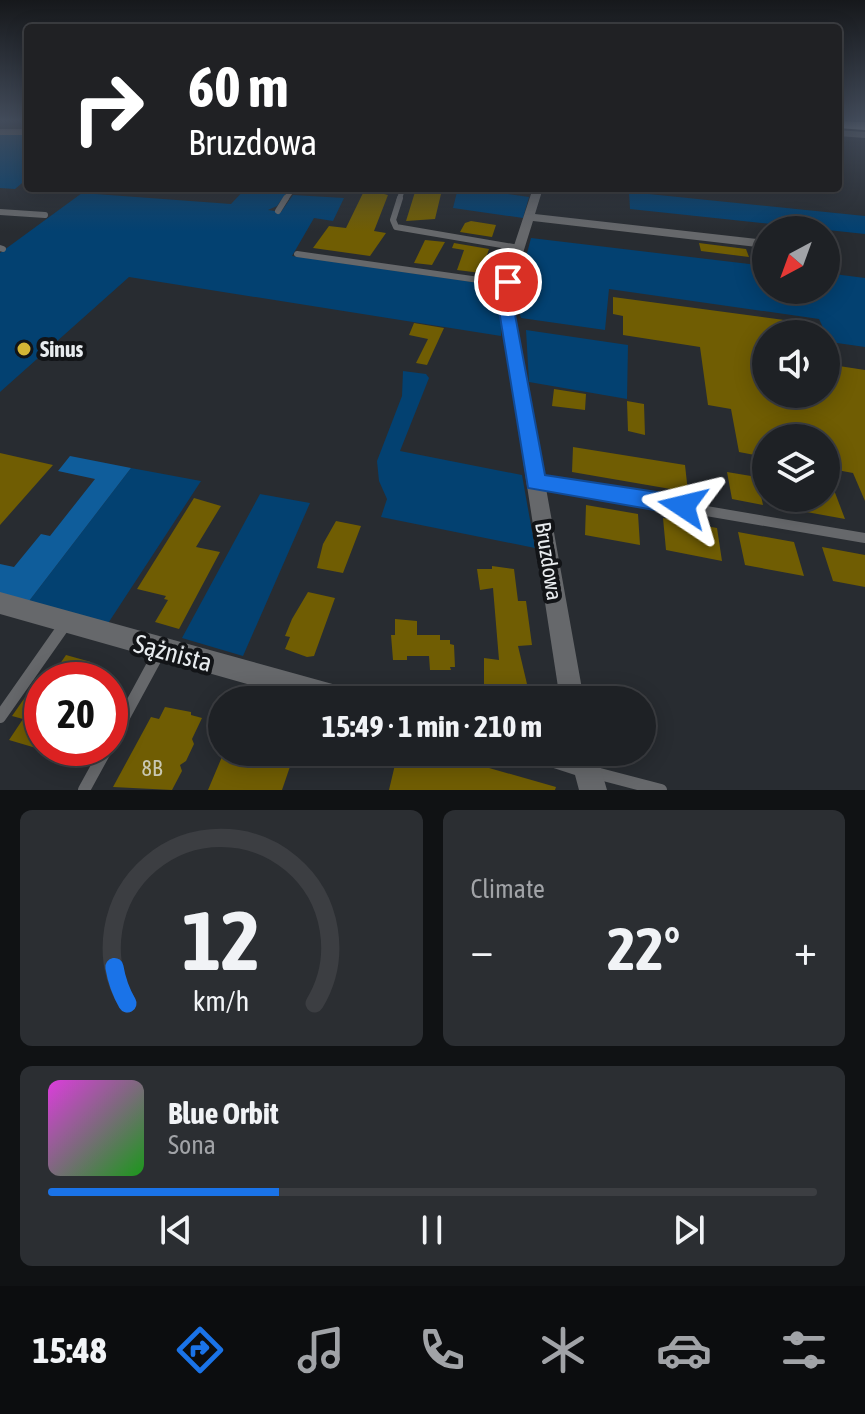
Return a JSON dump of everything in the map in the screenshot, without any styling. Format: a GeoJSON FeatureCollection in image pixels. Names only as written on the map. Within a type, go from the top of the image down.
{"type":"FeatureCollection","features":[{"type":"Feature","properties":{"kind":"street","name":"Bruzdowa"},"geometry":{"type":"LineString","coordinates":[[537,192],[507,284],[506,304],[570,686]]}},
{"type":"Feature","properties":{"kind":"street"},"geometry":{"type":"LineString","coordinates":[[528,217],[752,242]]}},
{"type":"Feature","properties":{"kind":"street","name":"Sążnista"},"geometry":{"type":"LineString","coordinates":[[0,603],[161,651],[294,686]]}},
{"type":"Feature","properties":{"kind":"lane"},"geometry":{"type":"LineString","coordinates":[[278,211],[290,192]]}},
{"type":"Feature","properties":{"kind":"lane"},"geometry":{"type":"LineString","coordinates":[[402,192],[393,220],[396,227],[519,248]]}},
{"type":"Feature","properties":{"kind":"lane"},"geometry":{"type":"LineString","coordinates":[[0,212],[45,215]]}},
{"type":"Feature","properties":{"kind":"lane"},"geometry":{"type":"LineString","coordinates":[[297,254],[507,284]]}},
{"type":"Feature","properties":{"kind":"lane"},"geometry":{"type":"LineString","coordinates":[[536,482],[865,538]]}},
{"type":"Feature","properties":{"kind":"lane"},"geometry":{"type":"LineString","coordinates":[[0,717],[66,623]]}},
{"type":"Feature","properties":{"kind":"lane"},"geometry":{"type":"LineString","coordinates":[[128,711],[161,651]]}},
{"type":"Feature","properties":{"kind":"lane"},"geometry":{"type":"LineString","coordinates":[[84,790],[97,766]]}},
{"type":"Feature","properties":{"kind":"lane"},"geometry":{"type":"LineString","coordinates":[[587,769],[661,790]]}},
{"type":"Feature","properties":{"kind":"shaded area"},"geometry":{"type":"Polygon","coordinates":[[[0,158],[24,158],[24,181],[15,189],[0,188],[0,158]]]}},
{"type":"Feature","properties":{"kind":"shaded area"},"geometry":{"type":"Polygon","coordinates":[[[242,192],[287,192],[277,206],[268,210],[281,212],[293,195],[344,198],[333,221],[314,218],[292,256],[501,286],[501,336],[129,277],[0,392],[0,253],[82,193],[231,204],[242,192]]]}},
{"type":"Feature","properties":{"kind":"shaded area"},"geometry":{"type":"Polygon","coordinates":[[[457,192],[493,192],[529,197],[523,218],[453,208],[457,192]]]}},
{"type":"Feature","properties":{"kind":"shaded area"},"geometry":{"type":"Polygon","coordinates":[[[629,192],[865,216],[865,234],[840,231],[840,216],[752,216],[752,222],[630,209],[629,192]]]}},
{"type":"Feature","properties":{"kind":"shaded area"},"geometry":{"type":"Polygon","coordinates":[[[531,238],[752,264],[752,304],[840,304],[840,275],[865,278],[865,347],[840,343],[840,320],[819,320],[609,289],[605,330],[521,318],[515,300],[531,238]]]}},
{"type":"Feature","properties":{"kind":"shaded area"},"geometry":{"type":"Polygon","coordinates":[[[526,330],[628,345],[627,399],[529,382],[526,330]]]}},
{"type":"Feature","properties":{"kind":"shaded area"},"geometry":{"type":"Polygon","coordinates":[[[403,371],[426,374],[429,378],[400,451],[522,475],[535,548],[381,517],[387,499],[379,481],[377,461],[402,396],[403,371]]]}},
{"type":"Feature","properties":{"kind":"shaded area"},"geometry":{"type":"Polygon","coordinates":[[[70,456],[131,468],[26,605],[0,597],[0,564],[14,567],[41,534],[50,536],[95,479],[58,471],[70,456]]]}},
{"type":"Feature","properties":{"kind":"shaded area"},"geometry":{"type":"Polygon","coordinates":[[[131,468],[201,481],[105,628],[26,605],[131,468]]]}},
{"type":"Feature","properties":{"kind":"shaded area"},"geometry":{"type":"Polygon","coordinates":[[[260,494],[310,503],[243,656],[182,638],[260,494]]]}},
{"type":"Feature","properties":{"kind":"building"},"geometry":{"type":"Polygon","coordinates":[[[415,192],[441,194],[435,219],[406,221],[415,192]]]}},
{"type":"Feature","properties":{"kind":"building"},"geometry":{"type":"Polygon","coordinates":[[[363,193],[388,195],[374,231],[386,233],[370,256],[313,248],[329,226],[346,228],[363,193]]]}},
{"type":"Feature","properties":{"kind":"building"},"geometry":{"type":"Polygon","coordinates":[[[465,223],[496,225],[492,237],[460,232],[465,223]]]}},
{"type":"Feature","properties":{"kind":"building"},"geometry":{"type":"Polygon","coordinates":[[[425,240],[445,242],[432,265],[414,263],[425,240]]]}},
{"type":"Feature","properties":{"kind":"building"},"geometry":{"type":"Polygon","coordinates":[[[454,243],[489,249],[481,273],[457,270],[464,250],[452,248],[454,243]]]}},
{"type":"Feature","properties":{"kind":"building"},"geometry":{"type":"Polygon","coordinates":[[[699,243],[746,249],[749,257],[701,251],[699,243]]]}},
{"type":"Feature","properties":{"kind":"building"},"geometry":{"type":"Polygon","coordinates":[[[613,297],[784,320],[752,320],[752,408],[840,408],[840,366],[865,370],[865,501],[853,473],[840,471],[840,424],[752,424],[752,454],[739,452],[731,409],[708,405],[700,347],[623,335],[623,316],[613,314],[613,297]]]}},
{"type":"Feature","properties":{"kind":"building"},"geometry":{"type":"Polygon","coordinates":[[[414,323],[444,328],[427,365],[416,363],[428,339],[409,335],[414,323]]]}},
{"type":"Feature","properties":{"kind":"building"},"geometry":{"type":"Polygon","coordinates":[[[554,389],[586,394],[585,410],[552,406],[554,389]]]}},
{"type":"Feature","properties":{"kind":"building"},"geometry":{"type":"Polygon","coordinates":[[[627,401],[644,404],[645,435],[628,431],[627,401]]]}},
{"type":"Feature","properties":{"kind":"building"},"geometry":{"type":"Polygon","coordinates":[[[573,447],[685,465],[688,492],[572,472],[573,447]]]}},
{"type":"Feature","properties":{"kind":"building"},"geometry":{"type":"Polygon","coordinates":[[[0,453],[53,465],[0,525],[0,453]]]}},
{"type":"Feature","properties":{"kind":"building"},"geometry":{"type":"Polygon","coordinates":[[[727,472],[752,476],[752,503],[732,499],[727,472]]]}},
{"type":"Feature","properties":{"kind":"building"},"geometry":{"type":"Polygon","coordinates":[[[194,498],[221,506],[196,547],[220,552],[179,629],[155,622],[168,600],[164,599],[166,596],[137,589],[194,498]]]}},
{"type":"Feature","properties":{"kind":"building"},"geometry":{"type":"Polygon","coordinates":[[[586,505],[638,514],[640,545],[585,535],[586,505]]]}},
{"type":"Feature","properties":{"kind":"building"},"geometry":{"type":"Polygon","coordinates":[[[840,506],[845,519],[806,512],[840,512],[840,506]]]}},
{"type":"Feature","properties":{"kind":"building"},"geometry":{"type":"Polygon","coordinates":[[[663,518],[717,528],[722,561],[666,550],[663,518]]]}},
{"type":"Feature","properties":{"kind":"building"},"geometry":{"type":"Polygon","coordinates":[[[336,521],[361,526],[343,573],[317,568],[323,544],[336,521]]]}},
{"type":"Feature","properties":{"kind":"building"},"geometry":{"type":"Polygon","coordinates":[[[738,532],[794,542],[804,576],[745,565],[738,532]]]}},
{"type":"Feature","properties":{"kind":"building"},"geometry":{"type":"Polygon","coordinates":[[[822,547],[865,555],[865,587],[833,581],[822,547]]]}},
{"type":"Feature","properties":{"kind":"building"},"geometry":{"type":"Polygon","coordinates":[[[492,566],[514,569],[518,601],[526,601],[532,645],[518,646],[527,684],[484,684],[484,658],[499,660],[493,588],[480,590],[477,569],[492,569],[492,566]]]}},
{"type":"Feature","properties":{"kind":"building"},"geometry":{"type":"Polygon","coordinates":[[[308,592],[335,598],[314,656],[307,657],[285,649],[290,637],[285,636],[308,592]]]}},
{"type":"Feature","properties":{"kind":"building"},"geometry":{"type":"Polygon","coordinates":[[[395,619],[417,621],[417,635],[440,635],[440,640],[450,640],[450,644],[454,645],[455,667],[450,667],[451,670],[430,670],[429,656],[407,656],[407,660],[393,660],[391,635],[395,635],[395,619]]]}},
{"type":"Feature","properties":{"kind":"building"},"geometry":{"type":"Polygon","coordinates":[[[66,655],[91,662],[61,662],[66,655]]]}},
{"type":"Feature","properties":{"kind":"building"},"geometry":{"type":"Polygon","coordinates":[[[24,699],[24,744],[9,740],[23,719],[12,716],[24,699]]]}},
{"type":"Feature","properties":{"kind":"building"},"geometry":{"type":"Polygon","coordinates":[[[165,707],[191,712],[191,715],[202,718],[192,739],[194,744],[186,761],[180,765],[182,771],[172,790],[113,787],[124,766],[128,766],[128,759],[151,717],[159,719],[165,707]]]}},
{"type":"Feature","properties":{"kind":"building"},"geometry":{"type":"Polygon","coordinates":[[[218,766],[290,766],[282,790],[208,790],[218,766]]]}},
{"type":"Feature","properties":{"kind":"building"},"geometry":{"type":"Polygon","coordinates":[[[395,766],[482,766],[556,787],[555,790],[389,790],[395,766]]]}},
{"type":"Feature","properties":{"kind":"place","name":"Sinus"},"geometry":{"type":"Point","coordinates":[24,349]}},
{"type":"Feature","properties":{"kind":"route"},"geometry":{"type":"LineString","coordinates":[[508,282],[506,304],[536,482],[683,506]]}}]}
